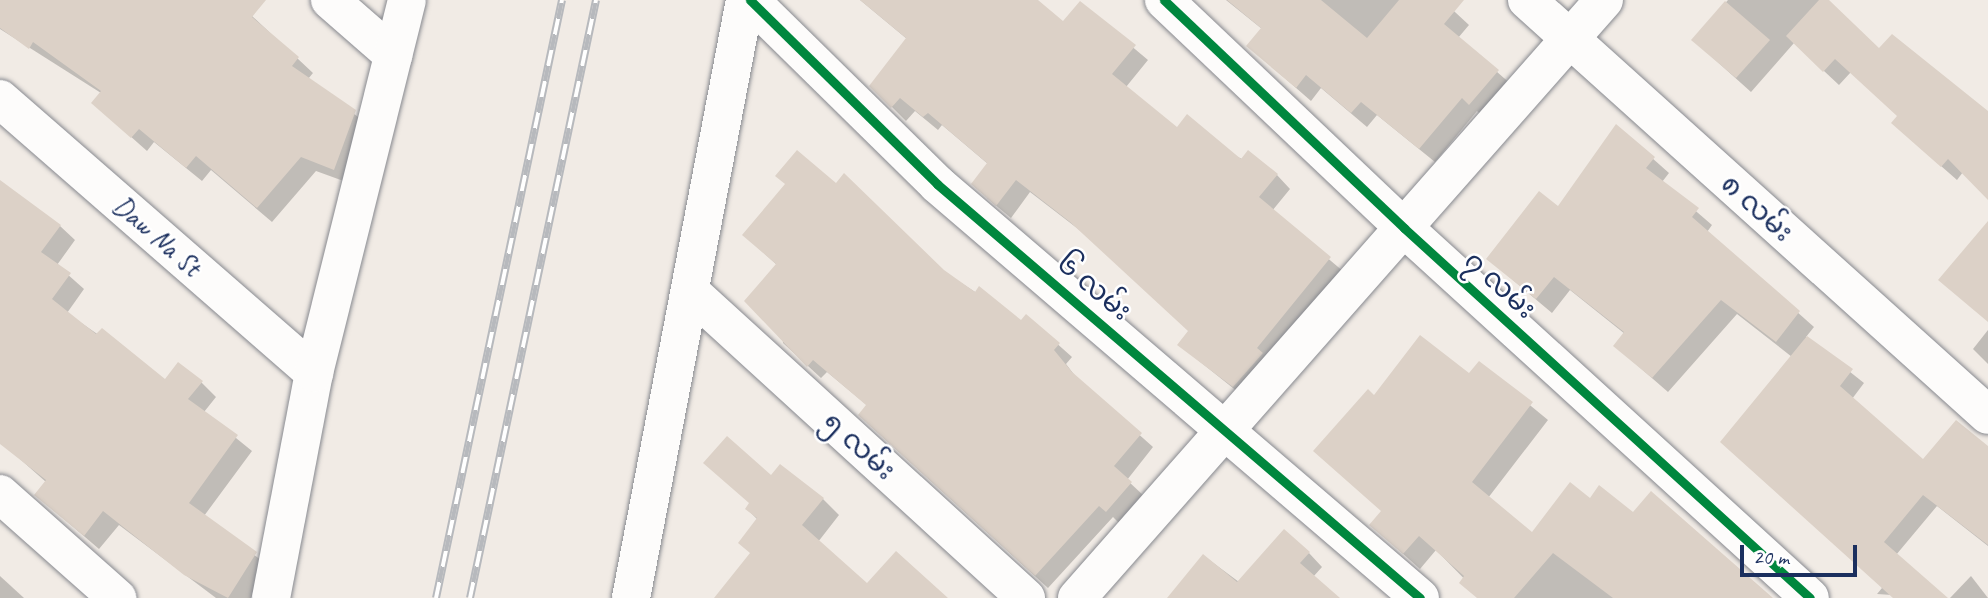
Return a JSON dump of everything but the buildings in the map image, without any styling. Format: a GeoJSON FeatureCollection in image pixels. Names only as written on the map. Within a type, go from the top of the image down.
{"type":"FeatureCollection","features":[{"type":"Feature","properties":{"kind":"street"},"geometry":{"type":"LineString","coordinates":[[330,0],[393,55]]}},
{"type":"Feature","properties":{"kind":"street"},"geometry":{"type":"LineString","coordinates":[[271,598],[314,373],[407,0]]}},
{"type":"Feature","properties":{"kind":"street"},"geometry":{"type":"LineString","coordinates":[[631,598],[693,294],[747,0]]}},
{"type":"Feature","properties":{"kind":"street","name":"၆ လမ်း"},"geometry":{"type":"LineString","coordinates":[[747,0],[937,184],[1227,429],[1420,598]]}},
{"type":"Feature","properties":{"kind":"street","name":"၇ လမ်း"},"geometry":{"type":"LineString","coordinates":[[1164,0],[1404,228],[1810,598]]}},
{"type":"Feature","properties":{"kind":"street","name":"၈ လမ်း"},"geometry":{"type":"LineString","coordinates":[[1527,0],[1988,415]]}},
{"type":"Feature","properties":{"kind":"street"},"geometry":{"type":"LineString","coordinates":[[1077,598],[1604,0]]}},
{"type":"Feature","properties":{"kind":"street","name":"Daw Na St"},"geometry":{"type":"LineString","coordinates":[[0,99],[314,373]]}},
{"type":"Feature","properties":{"kind":"street","name":"၅ လမ်း"},"geometry":{"type":"LineString","coordinates":[[693,294],[1026,598]]}},
{"type":"Feature","properties":{"kind":"street"},"geometry":{"type":"LineString","coordinates":[[0,494],[117,598]]}},
{"type":"Feature","properties":{"kind":"railway"},"geometry":{"type":"LineString","coordinates":[[436,598],[562,0]]}},
{"type":"Feature","properties":{"kind":"railway"},"geometry":{"type":"LineString","coordinates":[[470,598],[596,0]]}},
{"type":"Feature","properties":{"kind":"cycle path"},"geometry":{"type":"LineString","coordinates":[[750,0],[937,184],[1420,598]]}},
{"type":"Feature","properties":{"kind":"cycle path"},"geometry":{"type":"LineString","coordinates":[[1164,0],[1404,228],[1810,598]]}}]}
